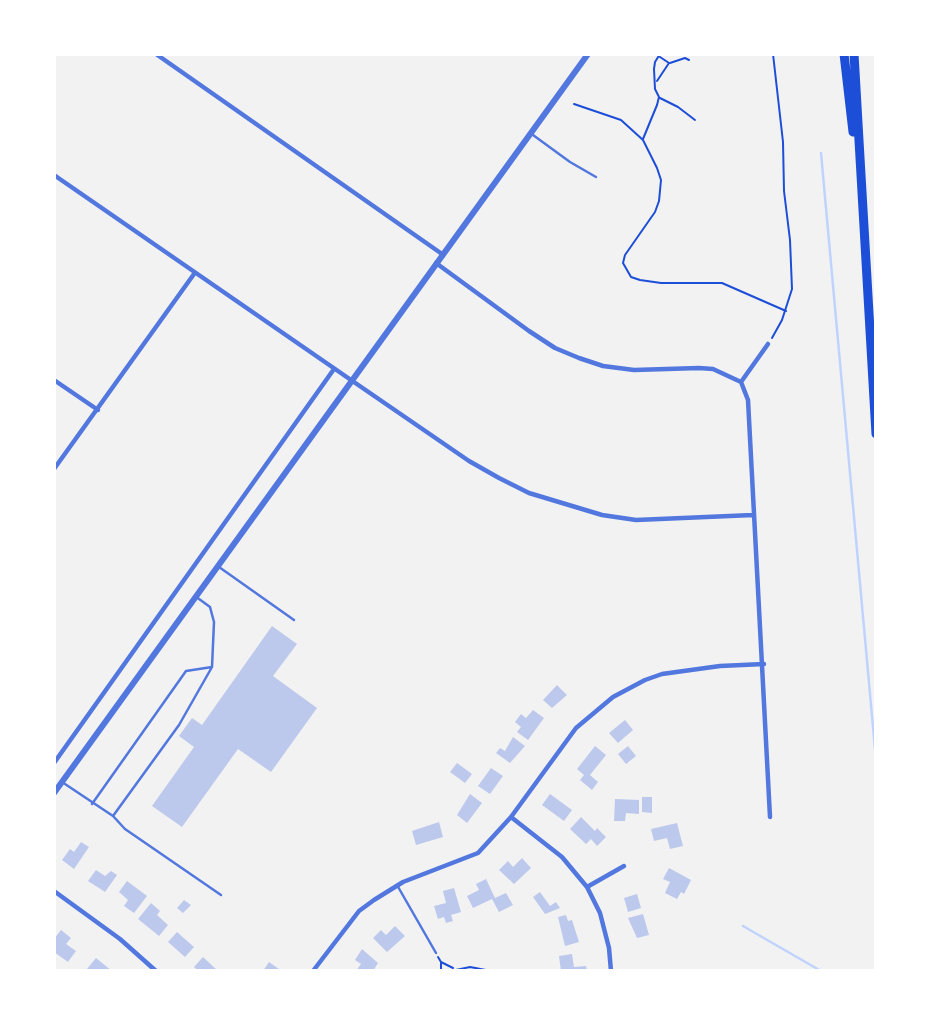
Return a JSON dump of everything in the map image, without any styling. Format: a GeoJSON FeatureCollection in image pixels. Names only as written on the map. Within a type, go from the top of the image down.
{"type":"FeatureCollection","features":[{"type":"Feature","properties":{"kind":"highway"},"geometry":{"type":"LineString","coordinates":[[844,54],[852,127],[859,155]]}},
{"type":"Feature","properties":{"kind":"highway"},"geometry":{"type":"LineString","coordinates":[[854,54],[876,434]]}},
{"type":"Feature","properties":{"kind":"street"},"geometry":{"type":"LineString","coordinates":[[156,54],[442,254]]}},
{"type":"Feature","properties":{"kind":"street"},"geometry":{"type":"LineString","coordinates":[[54,793],[587,54]]}},
{"type":"Feature","properties":{"kind":"street"},"geometry":{"type":"LineString","coordinates":[[54,175],[194,274],[469,461],[499,478],[530,493],[574,508],[636,520],[753,515]]}},
{"type":"Feature","properties":{"kind":"street"},"geometry":{"type":"LineString","coordinates":[[435,262],[528,331],[555,348],[579,358],[603,366],[634,370],[713,369],[741,382],[748,400],[770,817]]}},
{"type":"Feature","properties":{"kind":"street"},"geometry":{"type":"LineString","coordinates":[[54,469],[194,274]]}},
{"type":"Feature","properties":{"kind":"street"},"geometry":{"type":"LineString","coordinates":[[741,382],[768,344]]}},
{"type":"Feature","properties":{"kind":"street"},"geometry":{"type":"LineString","coordinates":[[54,763],[334,369]]}},
{"type":"Feature","properties":{"kind":"street"},"geometry":{"type":"LineString","coordinates":[[54,380],[98,410]]}},
{"type":"Feature","properties":{"kind":"street"},"geometry":{"type":"LineString","coordinates":[[313,971],[359,911],[397,886],[478,853],[510,817],[576,729],[613,697],[662,674],[720,666],[764,664]]}},
{"type":"Feature","properties":{"kind":"street"},"geometry":{"type":"LineString","coordinates":[[510,817],[562,857],[587,887],[600,913],[609,948],[611,971]]}},
{"type":"Feature","properties":{"kind":"street"},"geometry":{"type":"LineString","coordinates":[[587,887],[624,866]]}},
{"type":"Feature","properties":{"kind":"street"},"geometry":{"type":"LineString","coordinates":[[54,891],[117,937],[156,971]]}},
{"type":"Feature","properties":{"kind":"lane"},"geometry":{"type":"LineString","coordinates":[[530,133],[596,177]]}},
{"type":"Feature","properties":{"kind":"lane"},"geometry":{"type":"LineString","coordinates":[[217,566],[294,620]]}},
{"type":"Feature","properties":{"kind":"lane"},"geometry":{"type":"LineString","coordinates":[[113,816],[179,725],[212,667],[214,622],[210,607],[195,596]]}},
{"type":"Feature","properties":{"kind":"lane"},"geometry":{"type":"LineString","coordinates":[[92,804],[186,671],[212,667]]}},
{"type":"Feature","properties":{"kind":"lane"},"geometry":{"type":"LineString","coordinates":[[62,782],[113,816],[125,830],[222,895]]}},
{"type":"Feature","properties":{"kind":"lane"},"geometry":{"type":"LineString","coordinates":[[397,886],[436,953]]}},
{"type":"Feature","properties":{"kind":"path"},"geometry":{"type":"LineString","coordinates":[[768,344],[786,311],[792,289],[783,142],[774,54]]}},
{"type":"Feature","properties":{"kind":"path"},"geometry":{"type":"LineString","coordinates":[[643,140],[659,97],[655,83],[655,62],[659,55],[669,63]]}},
{"type":"Feature","properties":{"kind":"path"},"geometry":{"type":"LineString","coordinates":[[655,83],[669,63],[689,60]]}},
{"type":"Feature","properties":{"kind":"path"},"geometry":{"type":"LineString","coordinates":[[659,97],[695,120]]}},
{"type":"Feature","properties":{"kind":"path"},"geometry":{"type":"LineString","coordinates":[[574,104],[621,120],[643,140],[661,180],[661,194],[655,212],[625,255],[625,270],[631,276],[661,283],[723,282],[786,311]]}},
{"type":"Feature","properties":{"kind":"path"},"geometry":{"type":"LineString","coordinates":[[436,953],[441,962],[452,970],[470,967],[491,971]]}},
{"type":"Feature","properties":{"kind":"path"},"geometry":{"type":"LineString","coordinates":[[441,962],[441,971]]}},
{"type":"Feature","properties":{"kind":"building"},"geometry":{"type":"Polygon","coordinates":[[[272,626],[297,644],[273,676],[317,708],[271,772],[238,749],[182,827],[152,806],[194,747],[179,736],[192,718],[202,725],[272,626]]]}},
{"type":"Feature","properties":{"kind":"building"},"geometry":{"type":"Polygon","coordinates":[[[557,685],[567,695],[552,708],[543,700],[557,685]]]}},
{"type":"Feature","properties":{"kind":"building"},"geometry":{"type":"Polygon","coordinates":[[[533,710],[544,718],[528,740],[517,732],[521,727],[515,722],[521,714],[526,718],[533,710]]]}},
{"type":"Feature","properties":{"kind":"building"},"geometry":{"type":"Polygon","coordinates":[[[625,720],[633,730],[618,743],[609,733],[625,720]]]}},
{"type":"Feature","properties":{"kind":"building"},"geometry":{"type":"Polygon","coordinates":[[[513,737],[525,746],[510,763],[496,753],[500,748],[505,751],[513,737]]]}},
{"type":"Feature","properties":{"kind":"building"},"geometry":{"type":"Polygon","coordinates":[[[595,746],[606,755],[590,775],[598,782],[592,790],[580,780],[584,775],[577,769],[595,746]]]}},
{"type":"Feature","properties":{"kind":"building"},"geometry":{"type":"Polygon","coordinates":[[[628,746],[636,756],[626,764],[618,754],[628,746]]]}},
{"type":"Feature","properties":{"kind":"building"},"geometry":{"type":"Polygon","coordinates":[[[457,763],[472,774],[465,783],[450,772],[457,763]]]}},
{"type":"Feature","properties":{"kind":"building"},"geometry":{"type":"Polygon","coordinates":[[[491,768],[503,776],[490,794],[478,786],[491,768]]]}},
{"type":"Feature","properties":{"kind":"building"},"geometry":{"type":"Polygon","coordinates":[[[470,794],[482,803],[467,823],[457,815],[470,794]]]}},
{"type":"Feature","properties":{"kind":"building"},"geometry":{"type":"Polygon","coordinates":[[[550,794],[572,810],[564,821],[542,805],[550,794]]]}},
{"type":"Feature","properties":{"kind":"building"},"geometry":{"type":"Polygon","coordinates":[[[642,797],[652,797],[652,813],[642,812],[642,797]]]}},
{"type":"Feature","properties":{"kind":"building"},"geometry":{"type":"Polygon","coordinates":[[[615,799],[639,800],[639,814],[626,813],[625,821],[614,821],[615,799]]]}},
{"type":"Feature","properties":{"kind":"building"},"geometry":{"type":"Polygon","coordinates":[[[581,817],[595,831],[597,828],[606,837],[597,846],[591,839],[586,844],[570,829],[581,817]]]}},
{"type":"Feature","properties":{"kind":"building"},"geometry":{"type":"Polygon","coordinates":[[[439,822],[443,837],[416,845],[412,831],[439,822]]]}},
{"type":"Feature","properties":{"kind":"building"},"geometry":{"type":"Polygon","coordinates":[[[677,823],[683,846],[670,849],[667,838],[654,841],[651,829],[677,823]]]}},
{"type":"Feature","properties":{"kind":"building"},"geometry":{"type":"Polygon","coordinates":[[[81,842],[89,847],[74,869],[62,860],[70,849],[74,852],[81,842]]]}},
{"type":"Feature","properties":{"kind":"building"},"geometry":{"type":"Polygon","coordinates":[[[522,858],[531,868],[514,884],[499,870],[508,861],[513,867],[522,858]]]}},
{"type":"Feature","properties":{"kind":"building"},"geometry":{"type":"Polygon","coordinates":[[[669,868],[691,880],[684,894],[681,892],[677,899],[665,893],[670,882],[663,879],[669,868]]]}},
{"type":"Feature","properties":{"kind":"building"},"geometry":{"type":"Polygon","coordinates":[[[96,870],[105,876],[111,871],[117,875],[105,892],[88,881],[96,870]]]}},
{"type":"Feature","properties":{"kind":"building"},"geometry":{"type":"Polygon","coordinates":[[[486,879],[495,898],[506,893],[513,905],[499,912],[492,899],[473,908],[467,896],[479,890],[476,884],[486,879]]]}},
{"type":"Feature","properties":{"kind":"building"},"geometry":{"type":"Polygon","coordinates":[[[127,881],[147,896],[134,913],[124,906],[128,900],[119,892],[127,881]]]}},
{"type":"Feature","properties":{"kind":"building"},"geometry":{"type":"Polygon","coordinates":[[[454,888],[461,912],[451,915],[453,921],[446,923],[444,917],[438,919],[434,906],[446,903],[443,891],[454,888]]]}},
{"type":"Feature","properties":{"kind":"building"},"geometry":{"type":"Polygon","coordinates":[[[540,892],[550,906],[556,902],[560,908],[545,914],[533,897],[540,892]]]}},
{"type":"Feature","properties":{"kind":"building"},"geometry":{"type":"Polygon","coordinates":[[[637,894],[641,908],[628,912],[624,898],[637,894]]]}},
{"type":"Feature","properties":{"kind":"building"},"geometry":{"type":"Polygon","coordinates":[[[184,900],[191,905],[183,913],[177,908],[184,900]]]}},
{"type":"Feature","properties":{"kind":"building"},"geometry":{"type":"Polygon","coordinates":[[[151,903],[160,911],[157,915],[168,925],[159,936],[138,919],[151,903]]]}},
{"type":"Feature","properties":{"kind":"building"},"geometry":{"type":"Polygon","coordinates":[[[643,914],[649,935],[637,938],[628,918],[643,914]]]}},
{"type":"Feature","properties":{"kind":"building"},"geometry":{"type":"Polygon","coordinates":[[[566,915],[568,921],[572,920],[579,942],[565,946],[558,917],[566,915]]]}},
{"type":"Feature","properties":{"kind":"building"},"geometry":{"type":"Polygon","coordinates":[[[395,926],[405,936],[387,952],[373,938],[381,930],[386,935],[395,926]]]}},
{"type":"Feature","properties":{"kind":"building"},"geometry":{"type":"Polygon","coordinates":[[[61,930],[71,938],[66,944],[76,951],[68,962],[54,952],[54,939],[61,930]]]}},
{"type":"Feature","properties":{"kind":"building"},"geometry":{"type":"Polygon","coordinates":[[[177,932],[194,947],[185,957],[168,942],[177,932]]]}},
{"type":"Feature","properties":{"kind":"building"},"geometry":{"type":"Polygon","coordinates":[[[362,949],[378,963],[373,971],[356,971],[361,964],[355,960],[362,949]]]}},
{"type":"Feature","properties":{"kind":"building"},"geometry":{"type":"Polygon","coordinates":[[[572,954],[574,967],[586,966],[587,971],[561,971],[559,956],[572,954]]]}},
{"type":"Feature","properties":{"kind":"building"},"geometry":{"type":"Polygon","coordinates":[[[203,957],[218,971],[198,971],[194,967],[203,957]]]}},
{"type":"Feature","properties":{"kind":"building"},"geometry":{"type":"Polygon","coordinates":[[[96,958],[112,971],[87,969],[96,958]]]}},
{"type":"Feature","properties":{"kind":"building"},"geometry":{"type":"Polygon","coordinates":[[[269,962],[279,969],[278,971],[263,971],[269,962]]]}},
{"type":"Feature","properties":{"kind":"waterway"},"geometry":{"type":"LineString","coordinates":[[821,153],[876,760]]}},
{"type":"Feature","properties":{"kind":"waterway"},"geometry":{"type":"LineString","coordinates":[[743,926],[821,971]]}}]}
